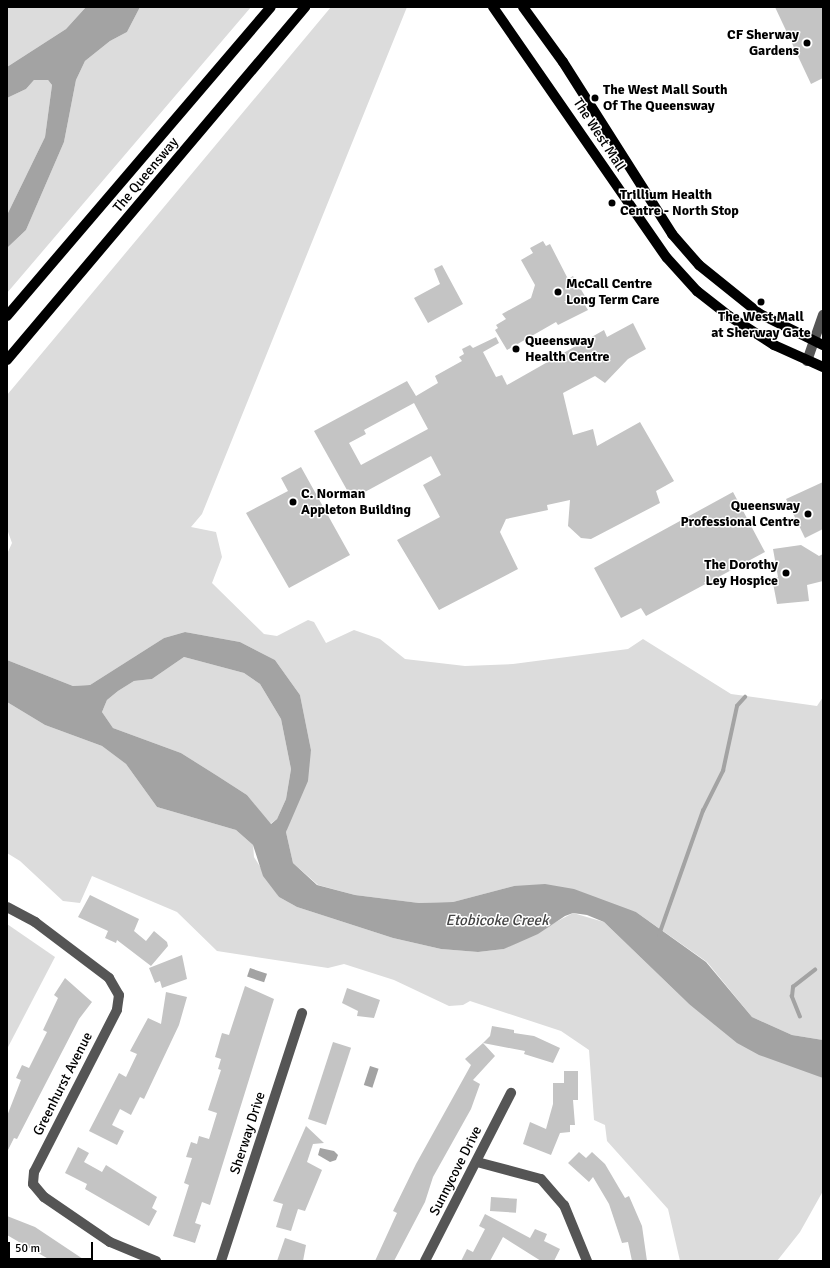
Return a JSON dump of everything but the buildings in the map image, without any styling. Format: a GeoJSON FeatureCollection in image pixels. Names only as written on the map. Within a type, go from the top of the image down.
{"type":"FeatureCollection","features":[{"type":"Feature","properties":{"kind":"main road","name":"The Queensway"},"geometry":{"type":"LineString","coordinates":[[7,316],[271,7]]}},
{"type":"Feature","properties":{"kind":"main road","name":"The Queensway"},"geometry":{"type":"LineString","coordinates":[[7,360],[305,7]]}},
{"type":"Feature","properties":{"kind":"main road","name":"The West Mall"},"geometry":{"type":"LineString","coordinates":[[494,7],[666,258],[697,291],[729,316],[774,345],[823,367]]}},
{"type":"Feature","properties":{"kind":"main road","name":"The West Mall"},"geometry":{"type":"LineString","coordinates":[[523,7],[563,62],[672,234],[698,265],[760,314],[819,343]]}},
{"type":"Feature","properties":{"kind":"street"},"geometry":{"type":"LineString","coordinates":[[807,361],[819,343],[823,315]]}},
{"type":"Feature","properties":{"kind":"street","name":"Greenhurst Avenue"},"geometry":{"type":"LineString","coordinates":[[7,908],[35,922],[109,978],[120,995],[117,1010],[34,1172],[33,1184],[44,1197],[110,1242],[156,1261]]}},
{"type":"Feature","properties":{"kind":"street","name":"Sherway Drive"},"geometry":{"type":"LineString","coordinates":[[221,1261],[302,1013]]}},
{"type":"Feature","properties":{"kind":"street","name":"Sunnycove Drive"},"geometry":{"type":"LineString","coordinates":[[425,1261],[511,1093]]}},
{"type":"Feature","properties":{"kind":"street"},"geometry":{"type":"LineString","coordinates":[[477,1162],[541,1179],[564,1205],[587,1261]]}},
{"type":"Feature","properties":{"kind":"shaded area"},"geometry":{"type":"Polygon","coordinates":[[[7,7],[86,7],[66,29],[7,67],[7,7]]]}},
{"type":"Feature","properties":{"kind":"shaded area"},"geometry":{"type":"Polygon","coordinates":[[[140,7],[251,7],[7,293],[7,248],[26,230],[64,142],[76,80],[85,61],[110,41],[127,32],[140,7]]]}},
{"type":"Feature","properties":{"kind":"shaded area"},"geometry":{"type":"Polygon","coordinates":[[[331,7],[407,7],[202,514],[191,527],[216,532],[222,557],[212,583],[264,634],[277,636],[308,620],[314,622],[326,643],[354,630],[380,639],[405,659],[465,666],[513,664],[628,649],[643,639],[731,694],[817,706],[823,697],[823,1040],[792,1035],[752,1017],[707,962],[636,912],[514,886],[453,902],[419,903],[355,895],[318,885],[293,863],[286,832],[311,750],[300,695],[275,660],[240,642],[185,632],[164,638],[90,685],[73,686],[7,660],[7,554],[12,543],[7,529],[7,395],[331,7]]]}},
{"type":"Feature","properties":{"kind":"shaded area"},"geometry":{"type":"Polygon","coordinates":[[[34,80],[48,80],[52,85],[45,137],[7,215],[7,98],[26,89],[34,80]]]}},
{"type":"Feature","properties":{"kind":"shaded area"},"geometry":{"type":"Polygon","coordinates":[[[184,657],[244,673],[260,684],[281,719],[291,769],[286,799],[277,819],[270,824],[247,795],[181,753],[113,728],[102,712],[107,700],[118,691],[134,681],[152,679],[184,657]]]}},
{"type":"Feature","properties":{"kind":"shaded area"},"geometry":{"type":"Polygon","coordinates":[[[7,702],[45,725],[102,746],[126,764],[157,807],[236,830],[253,845],[254,857],[279,897],[297,907],[393,938],[441,949],[478,952],[504,949],[573,913],[604,922],[689,1004],[823,1078],[823,1191],[800,1232],[777,1261],[680,1261],[668,1209],[607,1141],[605,1125],[594,1120],[589,1050],[561,1031],[470,1001],[463,1005],[449,1006],[394,980],[344,964],[328,968],[217,951],[177,912],[92,876],[80,903],[63,901],[20,861],[7,853],[7,702]]]}},
{"type":"Feature","properties":{"kind":"shaded area"},"geometry":{"type":"Polygon","coordinates":[[[7,924],[55,957],[7,1049],[7,924]]]}},
{"type":"Feature","properties":{"kind":"water"},"geometry":{"type":"Polygon","coordinates":[[[86,7],[140,7],[127,32],[110,41],[85,61],[76,80],[64,142],[26,230],[7,248],[7,215],[45,137],[52,85],[48,80],[34,80],[26,89],[7,98],[7,67],[66,29],[86,7]]]}},
{"type":"Feature","properties":{"kind":"water","name":"Etobicoke Creek"},"geometry":{"type":"Polygon","coordinates":[[[185,632],[240,642],[275,660],[300,695],[311,750],[308,781],[286,832],[293,863],[317,885],[355,895],[419,903],[453,902],[514,886],[545,884],[574,889],[636,912],[706,962],[752,1017],[792,1035],[823,1040],[823,1078],[759,1055],[737,1043],[689,1004],[604,922],[587,915],[573,913],[565,916],[538,934],[504,949],[478,952],[441,949],[393,938],[297,907],[279,897],[263,876],[253,845],[236,830],[157,807],[126,764],[102,746],[45,725],[7,702],[7,660],[73,686],[90,685],[164,638],[185,632]],[[184,657],[152,679],[134,681],[118,691],[107,700],[102,712],[113,728],[181,753],[247,795],[271,824],[277,819],[286,799],[291,769],[281,719],[260,684],[244,673],[184,657]]]}},
{"type":"Feature","properties":{"kind":"water"},"geometry":{"type":"Polygon","coordinates":[[[250,968],[267,974],[264,982],[247,977],[250,968]]]}},
{"type":"Feature","properties":{"kind":"water"},"geometry":{"type":"Polygon","coordinates":[[[370,1066],[379,1069],[372,1088],[364,1085],[370,1066]]]}},
{"type":"Feature","properties":{"kind":"water"},"geometry":{"type":"Polygon","coordinates":[[[320,1148],[334,1151],[338,1155],[336,1160],[330,1162],[318,1155],[320,1148]]]}},
{"type":"Feature","properties":{"kind":"waterway"},"geometry":{"type":"LineString","coordinates":[[659,935],[703,811],[723,771],[737,706],[745,697]]}},
{"type":"Feature","properties":{"kind":"waterway"},"geometry":{"type":"LineString","coordinates":[[800,1017],[792,997],[793,987],[815,970]]}},
{"type":"Feature","properties":{"kind":"place","name":"CF Sherway Gardens"},"geometry":{"type":"Point","coordinates":[807,43]}},
{"type":"Feature","properties":{"kind":"place","name":"The West Mall South Of The Queensway"},"geometry":{"type":"Point","coordinates":[595,98]}},
{"type":"Feature","properties":{"kind":"place","name":"Trillium Health Centre - North Stop"},"geometry":{"type":"Point","coordinates":[612,203]}},
{"type":"Feature","properties":{"kind":"place","name":"McCall Centre Long Term Care"},"geometry":{"type":"Point","coordinates":[558,292]}},
{"type":"Feature","properties":{"kind":"place","name":"The West Mall at Sherway Gate"},"geometry":{"type":"Point","coordinates":[761,302]}},
{"type":"Feature","properties":{"kind":"place","name":"Queensway Health Centre"},"geometry":{"type":"Point","coordinates":[516,349]}},
{"type":"Feature","properties":{"kind":"place","name":"C. Norman Appleton Building"},"geometry":{"type":"Point","coordinates":[293,502]}},
{"type":"Feature","properties":{"kind":"place","name":"Queensway Professional Centre"},"geometry":{"type":"Point","coordinates":[808,514]}},
{"type":"Feature","properties":{"kind":"place","name":"The Dorothy Ley Hospice"},"geometry":{"type":"Point","coordinates":[786,573]}}]}
